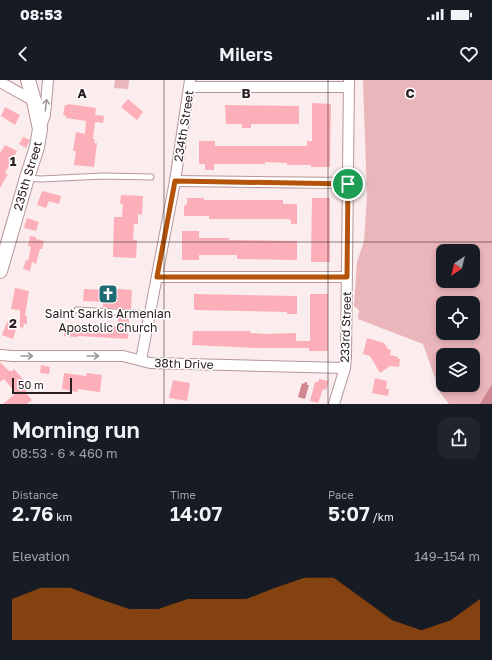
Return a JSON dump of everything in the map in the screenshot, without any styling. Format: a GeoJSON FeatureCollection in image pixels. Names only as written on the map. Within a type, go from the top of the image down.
{"type":"FeatureCollection","features":[{"type":"Feature","properties":{"kind":"main road"},"geometry":{"type":"LineString","coordinates":[[30,80],[40,129]]}},
{"type":"Feature","properties":{"kind":"main road","name":"235th Street"},"geometry":{"type":"LineString","coordinates":[[0,270],[37,147],[40,129]]}},
{"type":"Feature","properties":{"kind":"street","name":"235th Street"},"geometry":{"type":"LineString","coordinates":[[40,129],[45,115],[48,80]]}},
{"type":"Feature","properties":{"kind":"street"},"geometry":{"type":"LineString","coordinates":[[0,82],[34,101]]}},
{"type":"Feature","properties":{"kind":"street"},"geometry":{"type":"LineString","coordinates":[[190,83],[349,84]]}},
{"type":"Feature","properties":{"kind":"street","name":"234th Street"},"geometry":{"type":"LineString","coordinates":[[140,360],[175,181],[190,83]]}},
{"type":"Feature","properties":{"kind":"street","name":"233rd Street"},"geometry":{"type":"LineString","coordinates":[[334,404],[345,368],[349,84]]}},
{"type":"Feature","properties":{"kind":"street"},"geometry":{"type":"LineString","coordinates":[[175,181],[348,184]]}},
{"type":"Feature","properties":{"kind":"street"},"geometry":{"type":"LineString","coordinates":[[157,277],[347,277]]}},
{"type":"Feature","properties":{"kind":"street","name":"38th Drive"},"geometry":{"type":"LineString","coordinates":[[0,355],[123,356],[150,363],[345,368]]}},
{"type":"Feature","properties":{"kind":"lane"},"geometry":{"type":"LineString","coordinates":[[27,178],[41,179],[103,176],[151,177]]}},
{"type":"Feature","properties":{"kind":"lane"},"geometry":{"type":"LineString","coordinates":[[77,310],[150,314]]}},
{"type":"Feature","properties":{"kind":"shaded area"},"geometry":{"type":"Polygon","coordinates":[[[115,80],[129,80],[128,89],[114,88],[115,80]]]}},
{"type":"Feature","properties":{"kind":"shaded area"},"geometry":{"type":"Polygon","coordinates":[[[363,80],[492,80],[492,404],[449,404],[440,392],[480,392],[480,348],[436,348],[436,381],[423,344],[358,319],[359,310],[354,306],[357,262],[364,241],[367,196],[363,80]]]}},
{"type":"Feature","properties":{"kind":"shaded area"},"geometry":{"type":"Polygon","coordinates":[[[305,382],[309,385],[305,399],[298,397],[302,383],[304,384],[305,382]]]}},
{"type":"Feature","properties":{"kind":"shaded area"},"geometry":{"type":"Polygon","coordinates":[[[492,384],[492,404],[480,404],[492,384]]]}},
{"type":"Feature","properties":{"kind":"building"},"geometry":{"type":"Polygon","coordinates":[[[128,99],[143,112],[137,120],[121,107],[128,99]]]}},
{"type":"Feature","properties":{"kind":"building"},"geometry":{"type":"Polygon","coordinates":[[[312,103],[331,104],[330,167],[311,167],[311,165],[287,165],[287,163],[265,162],[265,164],[214,164],[214,170],[205,170],[205,164],[199,164],[199,141],[215,141],[215,146],[307,146],[307,141],[312,141],[312,103]]]}},
{"type":"Feature","properties":{"kind":"building"},"geometry":{"type":"Polygon","coordinates":[[[68,104],[96,108],[95,115],[104,116],[103,123],[95,122],[93,139],[95,140],[94,143],[97,143],[94,167],[74,165],[76,151],[73,151],[76,132],[85,134],[86,121],[66,118],[66,116],[63,115],[65,105],[68,104]]]}},
{"type":"Feature","properties":{"kind":"building"},"geometry":{"type":"Polygon","coordinates":[[[225,105],[299,106],[299,124],[251,124],[251,128],[242,128],[242,124],[226,124],[225,105]]]}},
{"type":"Feature","properties":{"kind":"building"},"geometry":{"type":"Polygon","coordinates":[[[5,107],[20,115],[15,125],[1,116],[5,107]]]}},
{"type":"Feature","properties":{"kind":"building"},"geometry":{"type":"Polygon","coordinates":[[[23,137],[30,140],[26,148],[19,144],[23,137]]]}},
{"type":"Feature","properties":{"kind":"building"},"geometry":{"type":"Polygon","coordinates":[[[5,145],[17,151],[5,173],[8,174],[0,188],[0,153],[5,145]]]}},
{"type":"Feature","properties":{"kind":"building"},"geometry":{"type":"Polygon","coordinates":[[[42,191],[61,196],[59,204],[49,201],[46,208],[37,205],[42,191]]]}},
{"type":"Feature","properties":{"kind":"building"},"geometry":{"type":"Polygon","coordinates":[[[121,195],[143,196],[142,215],[138,214],[138,224],[134,224],[133,240],[137,240],[136,258],[113,257],[114,217],[122,217],[123,204],[120,204],[121,195]]]}},
{"type":"Feature","properties":{"kind":"building"},"geometry":{"type":"Polygon","coordinates":[[[187,198],[204,198],[204,200],[283,200],[283,204],[297,204],[297,224],[291,224],[291,220],[287,219],[209,219],[209,216],[184,216],[184,206],[187,204],[187,198]]]}},
{"type":"Feature","properties":{"kind":"building"},"geometry":{"type":"Polygon","coordinates":[[[312,198],[330,198],[330,262],[311,262],[312,198]]]}},
{"type":"Feature","properties":{"kind":"building"},"geometry":{"type":"Polygon","coordinates":[[[27,218],[39,222],[36,231],[24,228],[27,218]]]}},
{"type":"Feature","properties":{"kind":"building"},"geometry":{"type":"Polygon","coordinates":[[[182,231],[199,231],[199,238],[297,241],[297,260],[237,259],[237,255],[199,255],[199,260],[182,260],[182,231]]]}},
{"type":"Feature","properties":{"kind":"building"},"geometry":{"type":"Polygon","coordinates":[[[30,236],[44,241],[36,264],[32,262],[30,271],[23,269],[26,260],[28,261],[31,247],[28,246],[30,236]]]}},
{"type":"Feature","properties":{"kind":"building"},"geometry":{"type":"Polygon","coordinates":[[[15,288],[29,291],[25,316],[27,316],[27,324],[24,324],[23,328],[20,327],[20,310],[11,309],[15,288]]]}},
{"type":"Feature","properties":{"kind":"building","name":"Saint Sarkis Armenian Apostolic Church"},"geometry":{"type":"Polygon","coordinates":[[[107,288],[132,290],[131,309],[106,308],[103,307],[103,302],[83,301],[84,289],[107,290],[107,288]]]}},
{"type":"Feature","properties":{"kind":"building"},"geometry":{"type":"Polygon","coordinates":[[[194,294],[297,296],[297,314],[287,314],[287,312],[194,310],[194,294]]]}},
{"type":"Feature","properties":{"kind":"building"},"geometry":{"type":"Polygon","coordinates":[[[310,294],[328,294],[328,351],[309,351],[309,348],[255,348],[192,345],[193,331],[250,331],[250,333],[265,334],[296,333],[296,341],[310,341],[310,294]]]}},
{"type":"Feature","properties":{"kind":"building"},"geometry":{"type":"Polygon","coordinates":[[[118,316],[129,317],[128,339],[64,336],[64,324],[118,326],[118,316]]]}},
{"type":"Feature","properties":{"kind":"building"},"geometry":{"type":"Polygon","coordinates":[[[7,322],[17,325],[13,339],[2,335],[7,322]]]}},
{"type":"Feature","properties":{"kind":"building"},"geometry":{"type":"Polygon","coordinates":[[[367,338],[384,343],[388,349],[391,350],[390,355],[400,359],[399,367],[390,366],[380,373],[370,356],[363,354],[367,338]]]}},
{"type":"Feature","properties":{"kind":"building"},"geometry":{"type":"Polygon","coordinates":[[[0,362],[11,372],[14,369],[29,386],[25,389],[27,391],[25,392],[32,400],[27,404],[3,404],[16,393],[4,379],[0,382],[0,362]]]}},
{"type":"Feature","properties":{"kind":"building"},"geometry":{"type":"Polygon","coordinates":[[[41,365],[50,367],[49,374],[40,373],[41,365]]]}},
{"type":"Feature","properties":{"kind":"building"},"geometry":{"type":"Polygon","coordinates":[[[64,373],[86,376],[87,373],[102,375],[100,392],[78,389],[77,392],[62,389],[64,373]]]}},
{"type":"Feature","properties":{"kind":"building"},"geometry":{"type":"Polygon","coordinates":[[[375,378],[387,381],[386,389],[389,389],[388,396],[372,393],[375,378]]]}},
{"type":"Feature","properties":{"kind":"building"},"geometry":{"type":"Polygon","coordinates":[[[319,379],[329,381],[326,390],[323,389],[318,403],[310,401],[315,382],[318,382],[319,379]]]}},
{"type":"Feature","properties":{"kind":"building"},"geometry":{"type":"Polygon","coordinates":[[[173,380],[190,383],[187,401],[169,398],[173,380]]]}},
{"type":"Feature","properties":{"kind":"place","name":"Saint Sarkis Armenian Apostolic Church"},"geometry":{"type":"Point","coordinates":[108,294]}},
{"type":"Feature","properties":{"kind":"route"},"geometry":{"type":"LineString","coordinates":[[175,181],[348,184],[347,277],[157,277],[175,181]]}}]}
